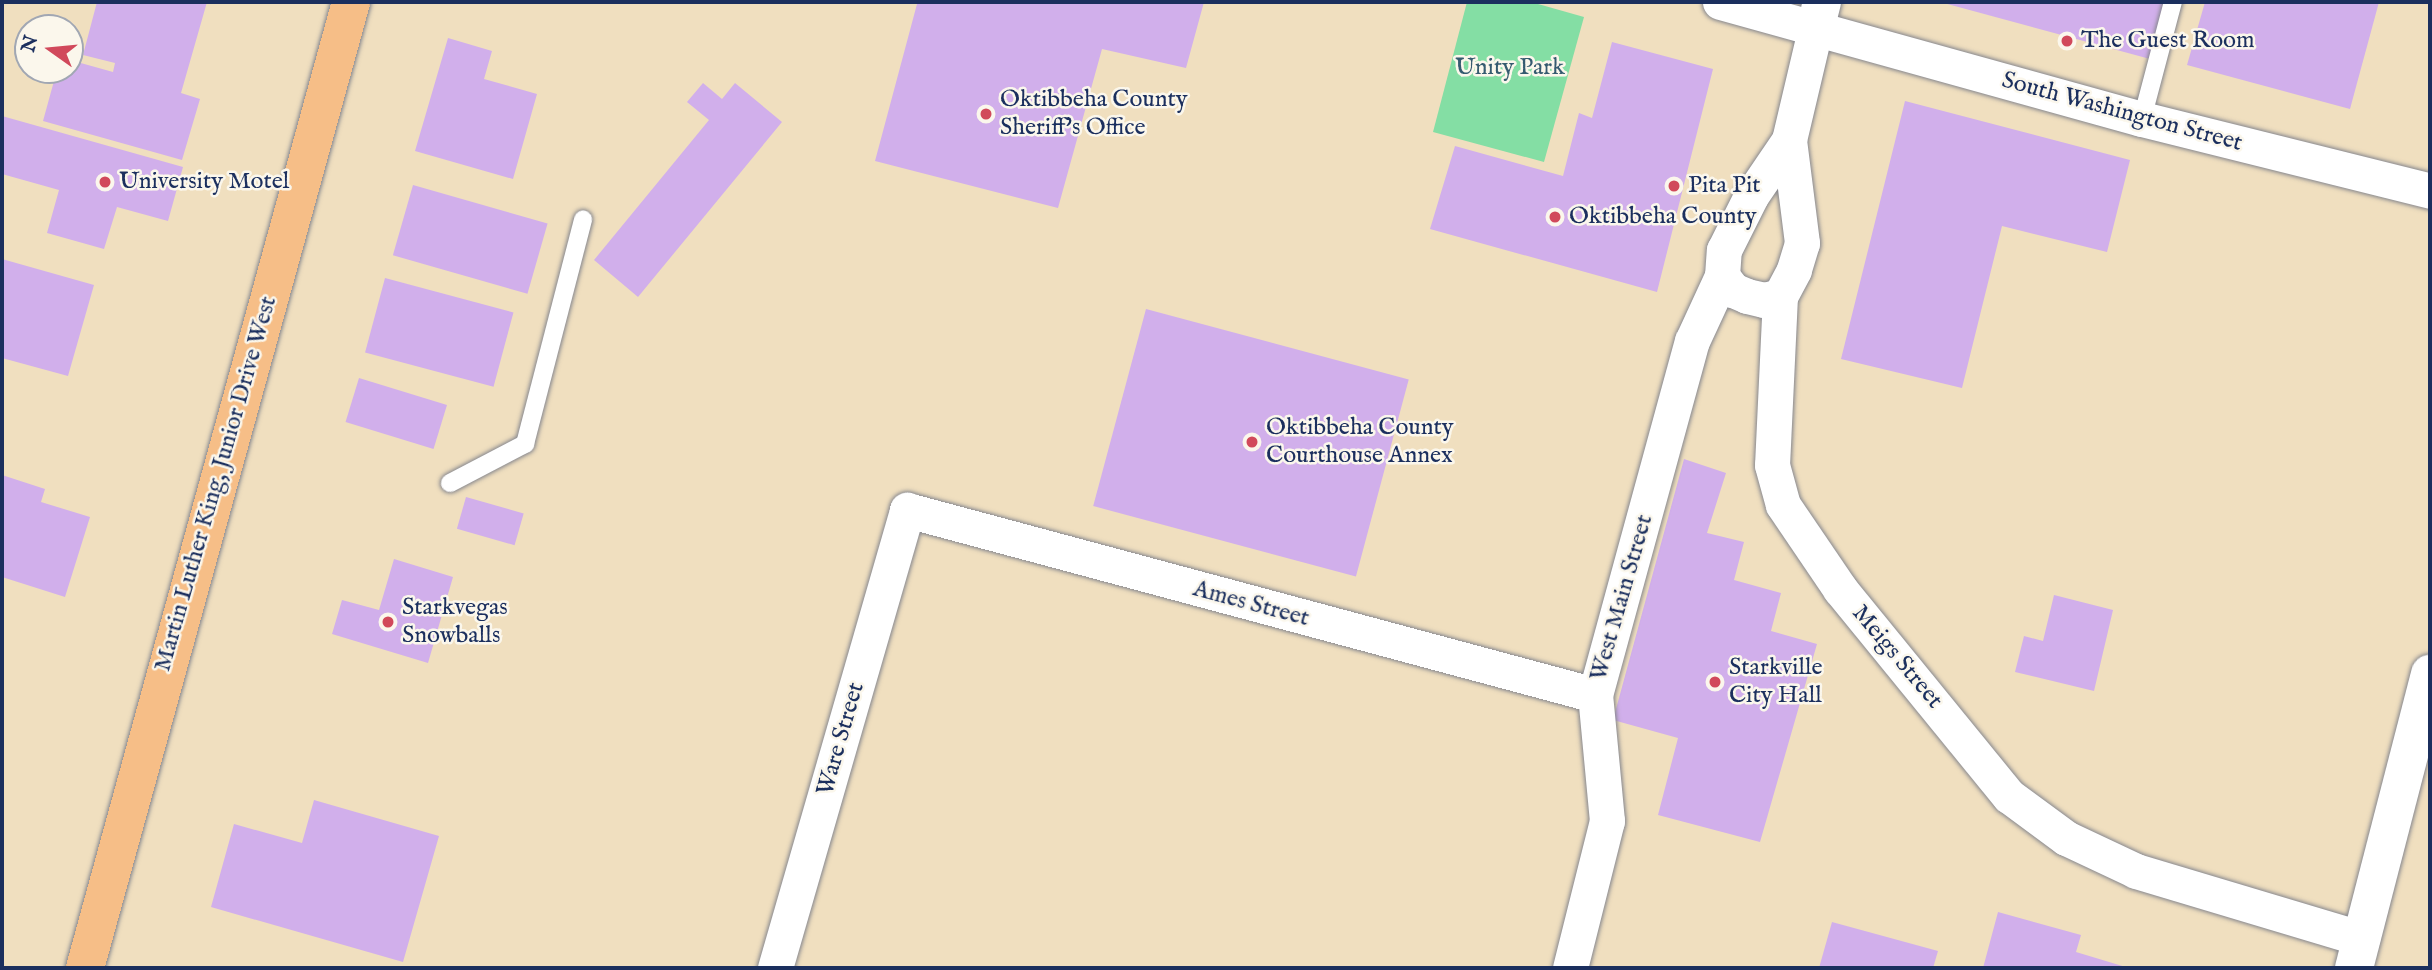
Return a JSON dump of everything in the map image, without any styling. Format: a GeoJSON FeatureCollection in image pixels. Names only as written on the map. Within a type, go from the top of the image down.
{"type":"FeatureCollection","features":[{"type":"Feature","properties":{"kind":"main road","name":"Martin Luther King, Junior Drive West"},"geometry":{"type":"LineString","coordinates":[[85,968],[351,2]]}},
{"type":"Feature","properties":{"kind":"street","name":"South Washington Street"},"geometry":{"type":"LineString","coordinates":[[1720,2],[1818,16],[2142,119],[2430,191]]}},
{"type":"Feature","properties":{"kind":"street","name":"West Main Street"},"geometry":{"type":"LineString","coordinates":[[1570,968],[1607,821],[1595,695],[1692,341],[1722,276],[1724,250],[1751,195],[1789,140],[1818,16]]}},
{"type":"Feature","properties":{"kind":"street","name":"Meigs Street"},"geometry":{"type":"LineString","coordinates":[[1789,140],[1802,243],[1794,270],[1780,296],[1772,465],[1783,505],[1840,589],[2009,796],[2066,838],[2136,871],[2358,954]]}},
{"type":"Feature","properties":{"kind":"street"},"geometry":{"type":"LineString","coordinates":[[1722,276],[1732,290],[1747,296],[1764,300],[1780,296]]}},
{"type":"Feature","properties":{"kind":"street","name":"Ames Street"},"geometry":{"type":"LineString","coordinates":[[907,510],[1595,695]]}},
{"type":"Feature","properties":{"kind":"street","name":"Ware Street"},"geometry":{"type":"LineString","coordinates":[[775,968],[907,510]]}},
{"type":"Feature","properties":{"kind":"street"},"geometry":{"type":"LineString","coordinates":[[2358,954],[2430,674]]}},
{"type":"Feature","properties":{"kind":"lane"},"geometry":{"type":"LineString","coordinates":[[2142,119],[2173,2]]}},
{"type":"Feature","properties":{"kind":"lane"},"geometry":{"type":"LineString","coordinates":[[450,483],[525,444],[583,219]]}},
{"type":"Feature","properties":{"kind":"green space","name":"Unity Park"},"geometry":{"type":"Polygon","coordinates":[[[1467,2],[1531,2],[1584,17],[1544,162],[1433,132],[1467,2]]]}},
{"type":"Feature","properties":{"kind":"building"},"geometry":{"type":"Polygon","coordinates":[[[97,2],[207,2],[181,93],[200,99],[182,160],[43,121],[53,84],[84,84],[84,64],[113,72],[115,63],[84,55],[97,2]]]}},
{"type":"Feature","properties":{"kind":"building","name":"Oktibbeha County Sheriff's Office"},"geometry":{"type":"Polygon","coordinates":[[[913,2],[1204,2],[1186,68],[1102,49],[1058,208],[875,161],[917,4],[913,2]]]}},
{"type":"Feature","properties":{"kind":"building"},"geometry":{"type":"Polygon","coordinates":[[[1940,2],[2166,2],[2150,59],[1940,2]]]}},
{"type":"Feature","properties":{"kind":"building"},"geometry":{"type":"Polygon","coordinates":[[[2205,2],[2379,2],[2350,109],[2187,65],[2205,2]]]}},
{"type":"Feature","properties":{"kind":"building"},"geometry":{"type":"Polygon","coordinates":[[[448,38],[492,51],[484,79],[537,94],[513,179],[415,151],[448,38]]]}},
{"type":"Feature","properties":{"kind":"building"},"geometry":{"type":"Polygon","coordinates":[[[1612,42],[1713,69],[1657,292],[1430,229],[1455,146],[1563,176],[1579,113],[1592,118],[1612,42]]]}},
{"type":"Feature","properties":{"kind":"building"},"geometry":{"type":"Polygon","coordinates":[[[703,83],[722,99],[735,83],[782,122],[638,297],[594,260],[709,120],[687,102],[703,83]]]}},
{"type":"Feature","properties":{"kind":"building"},"geometry":{"type":"Polygon","coordinates":[[[1905,101],[2130,160],[2107,252],[2002,226],[1962,388],[1841,359],[1905,101]]]}},
{"type":"Feature","properties":{"kind":"building","name":"University Motel"},"geometry":{"type":"Polygon","coordinates":[[[2,116],[183,167],[168,221],[117,207],[104,249],[47,233],[59,190],[2,174],[2,116]]]}},
{"type":"Feature","properties":{"kind":"building"},"geometry":{"type":"Polygon","coordinates":[[[413,185],[548,224],[527,294],[393,255],[413,185]]]}},
{"type":"Feature","properties":{"kind":"building"},"geometry":{"type":"Polygon","coordinates":[[[2,259],[94,285],[68,376],[2,358],[2,259]]]}},
{"type":"Feature","properties":{"kind":"building"},"geometry":{"type":"Polygon","coordinates":[[[385,278],[513,312],[494,387],[365,352],[385,278]]]}},
{"type":"Feature","properties":{"kind":"building","name":"Oktibbeha County Courthouse Annex"},"geometry":{"type":"Polygon","coordinates":[[[1146,309],[1409,379],[1356,576],[1093,506],[1146,309]]]}},
{"type":"Feature","properties":{"kind":"building"},"geometry":{"type":"Polygon","coordinates":[[[359,378],[447,405],[434,449],[346,422],[359,378]]]}},
{"type":"Feature","properties":{"kind":"building","name":"Starkville City Hall"},"geometry":{"type":"Polygon","coordinates":[[[1684,459],[1726,473],[1707,533],[1744,542],[1734,580],[1781,593],[1771,631],[1817,644],[1760,842],[1658,815],[1678,738],[1613,720],[1684,459]]]}},
{"type":"Feature","properties":{"kind":"building"},"geometry":{"type":"Polygon","coordinates":[[[2,475],[45,489],[41,502],[90,517],[65,597],[2,577],[2,475]]]}},
{"type":"Feature","properties":{"kind":"building"},"geometry":{"type":"Polygon","coordinates":[[[466,497],[524,514],[515,545],[457,529],[466,497]]]}},
{"type":"Feature","properties":{"kind":"building","name":"Starkvegas Snowballs"},"geometry":{"type":"Polygon","coordinates":[[[394,559],[453,577],[428,663],[332,634],[342,600],[379,610],[394,559]]]}},
{"type":"Feature","properties":{"kind":"building"},"geometry":{"type":"Polygon","coordinates":[[[2054,595],[2113,610],[2094,691],[2015,672],[2024,636],[2043,641],[2054,595]]]}},
{"type":"Feature","properties":{"kind":"building"},"geometry":{"type":"Polygon","coordinates":[[[314,800],[439,836],[403,962],[211,907],[234,824],[302,843],[314,800]]]}},
{"type":"Feature","properties":{"kind":"building"},"geometry":{"type":"Polygon","coordinates":[[[1998,912],[2081,935],[2076,952],[2129,968],[1983,968],[1998,912]]]}},
{"type":"Feature","properties":{"kind":"building"},"geometry":{"type":"Polygon","coordinates":[[[1832,922],[1938,951],[1933,968],[1819,968],[1832,922]]]}},
{"type":"Feature","properties":{"kind":"place","name":"The Guest Room"},"geometry":{"type":"Point","coordinates":[2067,41]}},
{"type":"Feature","properties":{"kind":"place","name":"Oktibbeha County Sheriff's Office"},"geometry":{"type":"Point","coordinates":[986,114]}},
{"type":"Feature","properties":{"kind":"place","name":"University Motel"},"geometry":{"type":"Point","coordinates":[105,182]}},
{"type":"Feature","properties":{"kind":"place","name":"Pita Pit"},"geometry":{"type":"Point","coordinates":[1674,186]}},
{"type":"Feature","properties":{"kind":"place","name":"Oktibbeha County"},"geometry":{"type":"Point","coordinates":[1555,217]}},
{"type":"Feature","properties":{"kind":"place","name":"Oktibbeha County Courthouse Annex"},"geometry":{"type":"Point","coordinates":[1252,442]}},
{"type":"Feature","properties":{"kind":"place","name":"Starkvegas Snowballs"},"geometry":{"type":"Point","coordinates":[388,622]}},
{"type":"Feature","properties":{"kind":"place","name":"Starkville City Hall"},"geometry":{"type":"Point","coordinates":[1715,682]}}]}
